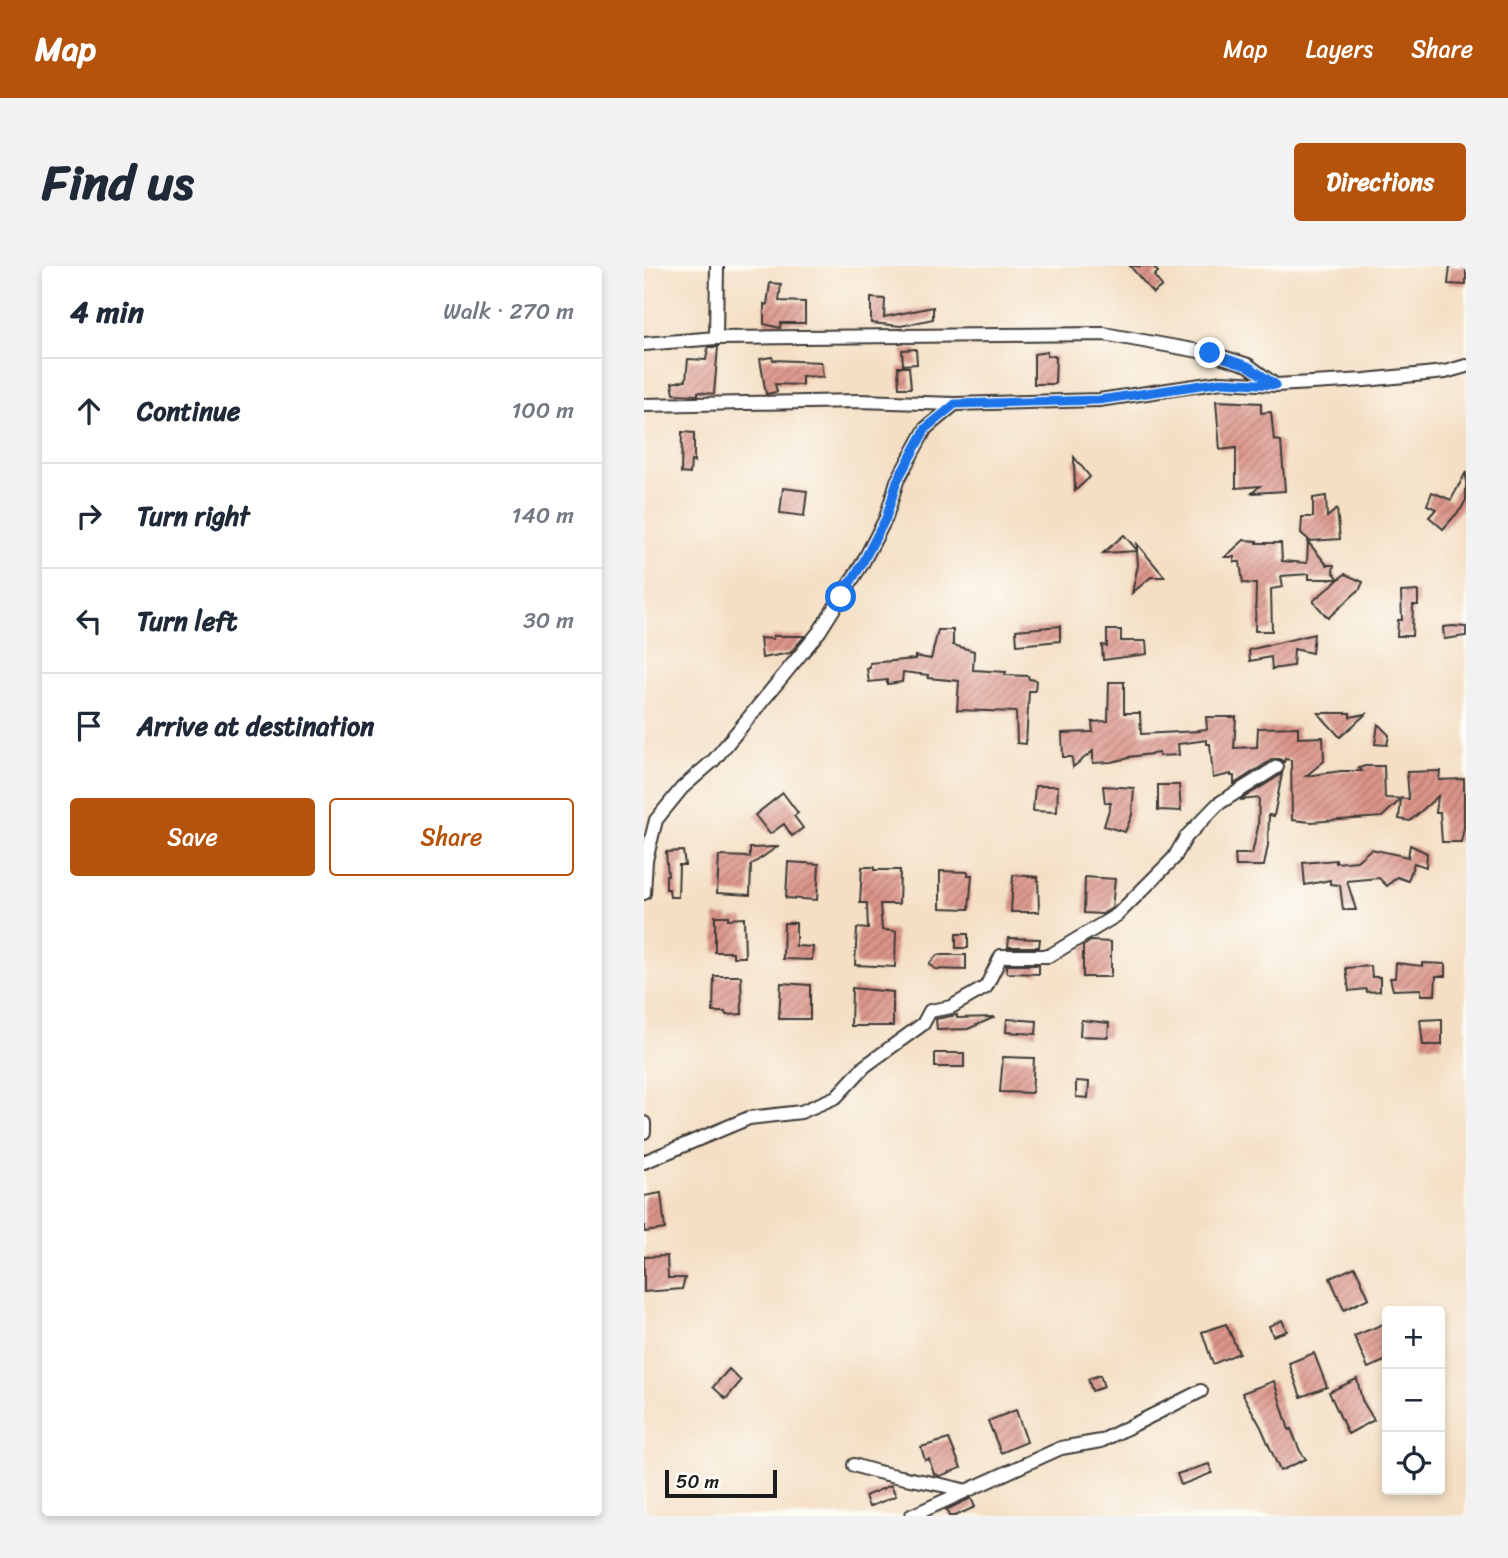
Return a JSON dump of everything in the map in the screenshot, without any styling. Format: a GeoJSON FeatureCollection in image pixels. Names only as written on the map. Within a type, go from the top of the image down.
{"type":"FeatureCollection","features":[{"type":"Feature","properties":{"kind":"street"},"geometry":{"type":"LineString","coordinates":[[716,338],[717,266]]}},
{"type":"Feature","properties":{"kind":"street"},"geometry":{"type":"LineString","coordinates":[[644,344],[716,338],[1104,334],[1210,353],[1248,366],[1276,385]]}},
{"type":"Feature","properties":{"kind":"street"},"geometry":{"type":"LineString","coordinates":[[644,405],[859,401],[955,404],[1099,400],[1222,382],[1276,385],[1366,380],[1432,374],[1466,366]]}},
{"type":"Feature","properties":{"kind":"street"},"geometry":{"type":"LineString","coordinates":[[644,892],[646,860],[656,820],[682,788],[714,760],[819,632],[862,564],[886,518],[897,481],[926,428],[955,404]]}},
{"type":"Feature","properties":{"kind":"street"},"geometry":{"type":"LineString","coordinates":[[644,1162],[749,1118],[801,1112],[836,1097],[865,1066],[923,1024],[930,1011],[951,1007],[986,987],[1001,956],[1049,956],[1117,915],[1174,858],[1185,837],[1218,804],[1277,767]]}},
{"type":"Feature","properties":{"kind":"street"},"geometry":{"type":"LineString","coordinates":[[644,1123],[644,1132]]}},
{"type":"Feature","properties":{"kind":"street"},"geometry":{"type":"LineString","coordinates":[[911,1516],[1060,1448],[1101,1441],[1201,1391]]}},
{"type":"Feature","properties":{"kind":"street"},"geometry":{"type":"LineString","coordinates":[[854,1465],[870,1471],[966,1491]]}},
{"type":"Feature","properties":{"kind":"building"},"geometry":{"type":"Polygon","coordinates":[[[1130,266],[1153,266],[1158,272],[1154,276],[1162,286],[1153,293],[1130,266]]]}},
{"type":"Feature","properties":{"kind":"building"},"geometry":{"type":"Polygon","coordinates":[[[1450,266],[1466,266],[1466,285],[1448,284],[1450,266]]]}},
{"type":"Feature","properties":{"kind":"building"},"geometry":{"type":"Polygon","coordinates":[[[770,283],[781,284],[779,301],[805,302],[805,323],[781,323],[780,328],[764,324],[764,304],[767,305],[770,283]]]}},
{"type":"Feature","properties":{"kind":"building"},"geometry":{"type":"Polygon","coordinates":[[[871,298],[885,299],[884,317],[933,307],[933,319],[901,326],[871,323],[871,298]]]}},
{"type":"Feature","properties":{"kind":"building"},"geometry":{"type":"Polygon","coordinates":[[[708,347],[718,347],[714,394],[674,394],[672,383],[686,380],[688,359],[706,360],[708,347]]]}},
{"type":"Feature","properties":{"kind":"building"},"geometry":{"type":"Polygon","coordinates":[[[916,349],[917,364],[903,365],[902,350],[916,349]]]}},
{"type":"Feature","properties":{"kind":"building"},"geometry":{"type":"Polygon","coordinates":[[[1047,352],[1047,356],[1056,356],[1055,384],[1034,384],[1034,354],[1047,352]]]}},
{"type":"Feature","properties":{"kind":"building"},"geometry":{"type":"Polygon","coordinates":[[[772,357],[773,360],[821,362],[823,377],[802,376],[802,385],[775,384],[777,392],[766,394],[760,359],[772,357]]]}},
{"type":"Feature","properties":{"kind":"building"},"geometry":{"type":"Polygon","coordinates":[[[898,367],[909,367],[911,388],[899,388],[898,367]]]}},
{"type":"Feature","properties":{"kind":"building"},"geometry":{"type":"Polygon","coordinates":[[[1216,401],[1261,403],[1261,413],[1271,412],[1274,440],[1281,441],[1285,491],[1252,493],[1260,486],[1236,488],[1236,448],[1220,450],[1216,401]]]}},
{"type":"Feature","properties":{"kind":"building"},"geometry":{"type":"Polygon","coordinates":[[[682,432],[694,433],[694,462],[691,461],[690,474],[681,473],[682,432]]]}},
{"type":"Feature","properties":{"kind":"building"},"geometry":{"type":"Polygon","coordinates":[[[1074,457],[1090,477],[1075,491],[1074,457]]]}},
{"type":"Feature","properties":{"kind":"building"},"geometry":{"type":"Polygon","coordinates":[[[1466,472],[1466,500],[1443,529],[1429,517],[1436,509],[1427,505],[1432,492],[1451,500],[1466,472]]]}},
{"type":"Feature","properties":{"kind":"building"},"geometry":{"type":"Polygon","coordinates":[[[783,488],[807,491],[804,516],[780,513],[783,488]]]}},
{"type":"Feature","properties":{"kind":"building"},"geometry":{"type":"Polygon","coordinates":[[[1326,496],[1327,517],[1337,509],[1340,539],[1310,541],[1301,533],[1302,517],[1313,517],[1313,498],[1326,496]]]}},
{"type":"Feature","properties":{"kind":"building"},"geometry":{"type":"Polygon","coordinates":[[[1124,535],[1137,550],[1137,544],[1165,577],[1151,577],[1132,593],[1138,565],[1137,551],[1103,553],[1124,535]]]}},
{"type":"Feature","properties":{"kind":"building"},"geometry":{"type":"Polygon","coordinates":[[[1244,540],[1281,543],[1282,561],[1307,563],[1308,542],[1327,565],[1334,565],[1333,572],[1339,579],[1309,579],[1309,574],[1281,576],[1283,587],[1271,589],[1272,631],[1255,631],[1256,584],[1243,583],[1240,562],[1234,562],[1234,557],[1225,557],[1244,540]]]}},
{"type":"Feature","properties":{"kind":"building"},"geometry":{"type":"Polygon","coordinates":[[[1345,574],[1363,582],[1360,589],[1328,618],[1313,601],[1345,574]]]}},
{"type":"Feature","properties":{"kind":"building"},"geometry":{"type":"Polygon","coordinates":[[[1418,591],[1418,605],[1413,605],[1412,636],[1397,636],[1398,620],[1402,620],[1401,592],[1418,591]]]}},
{"type":"Feature","properties":{"kind":"building"},"geometry":{"type":"Polygon","coordinates":[[[1060,626],[1060,641],[1017,645],[1016,630],[1060,626]]]}},
{"type":"Feature","properties":{"kind":"building"},"geometry":{"type":"Polygon","coordinates":[[[1443,627],[1466,627],[1466,636],[1444,639],[1443,627]]]}},
{"type":"Feature","properties":{"kind":"building"},"geometry":{"type":"Polygon","coordinates":[[[938,630],[953,630],[953,645],[974,651],[973,670],[1006,672],[1005,675],[1028,676],[1029,679],[1036,680],[1035,691],[1029,691],[1026,744],[1017,743],[1016,712],[957,710],[959,681],[903,672],[902,682],[869,682],[867,669],[870,668],[870,663],[915,659],[915,656],[931,659],[938,630]]]}},
{"type":"Feature","properties":{"kind":"building"},"geometry":{"type":"Polygon","coordinates":[[[1107,630],[1121,630],[1121,641],[1146,641],[1147,654],[1103,660],[1102,645],[1107,646],[1107,630]]]}},
{"type":"Feature","properties":{"kind":"building"},"geometry":{"type":"Polygon","coordinates":[[[1314,634],[1312,653],[1294,649],[1293,666],[1272,669],[1271,657],[1250,661],[1249,650],[1314,634]]]}},
{"type":"Feature","properties":{"kind":"building"},"geometry":{"type":"Polygon","coordinates":[[[773,636],[805,636],[790,653],[762,658],[760,638],[773,639],[773,636]]]}},
{"type":"Feature","properties":{"kind":"building"},"geometry":{"type":"Polygon","coordinates":[[[1109,682],[1124,682],[1124,713],[1140,713],[1141,734],[1199,731],[1207,729],[1206,717],[1236,717],[1234,748],[1257,747],[1258,728],[1298,727],[1298,738],[1323,737],[1324,761],[1306,776],[1362,771],[1359,768],[1365,766],[1384,766],[1385,798],[1409,799],[1407,772],[1440,771],[1439,780],[1464,779],[1464,828],[1461,842],[1442,842],[1440,813],[1436,813],[1438,796],[1410,821],[1399,819],[1401,799],[1382,817],[1311,822],[1292,820],[1291,760],[1285,759],[1284,762],[1273,759],[1234,784],[1234,776],[1231,774],[1213,778],[1210,744],[1207,744],[1207,740],[1178,744],[1179,755],[1159,756],[1159,753],[1111,762],[1093,763],[1093,751],[1073,767],[1072,757],[1063,757],[1062,733],[1093,732],[1092,722],[1108,721],[1109,682]]]}},
{"type":"Feature","properties":{"kind":"building"},"geometry":{"type":"Polygon","coordinates":[[[1318,713],[1350,713],[1350,717],[1366,714],[1340,737],[1318,713]]]}},
{"type":"Feature","properties":{"kind":"building"},"geometry":{"type":"Polygon","coordinates":[[[1378,724],[1389,735],[1387,745],[1375,744],[1378,724]]]}},
{"type":"Feature","properties":{"kind":"building"},"geometry":{"type":"Polygon","coordinates":[[[1282,774],[1274,816],[1269,815],[1264,866],[1236,866],[1235,854],[1252,854],[1258,827],[1259,798],[1240,800],[1282,774]]]}},
{"type":"Feature","properties":{"kind":"building"},"geometry":{"type":"Polygon","coordinates":[[[1158,785],[1179,785],[1181,811],[1158,810],[1158,785]]]}},
{"type":"Feature","properties":{"kind":"building"},"geometry":{"type":"Polygon","coordinates":[[[1035,786],[1058,786],[1057,812],[1033,811],[1035,786]]]}},
{"type":"Feature","properties":{"kind":"building"},"geometry":{"type":"Polygon","coordinates":[[[1103,786],[1134,788],[1132,815],[1125,832],[1104,826],[1111,803],[1105,803],[1103,786]]]}},
{"type":"Feature","properties":{"kind":"building"},"geometry":{"type":"Polygon","coordinates":[[[783,793],[798,813],[794,816],[803,828],[792,836],[784,824],[770,834],[755,815],[783,793]]]}},
{"type":"Feature","properties":{"kind":"building"},"geometry":{"type":"Polygon","coordinates":[[[1410,845],[1427,853],[1426,867],[1414,863],[1408,881],[1397,877],[1387,886],[1379,878],[1347,881],[1356,910],[1343,910],[1340,885],[1330,884],[1330,880],[1305,885],[1303,863],[1357,861],[1371,849],[1408,857],[1410,845]]]}},
{"type":"Feature","properties":{"kind":"building"},"geometry":{"type":"Polygon","coordinates":[[[777,847],[751,865],[750,895],[717,893],[719,856],[750,857],[750,848],[777,847]]]}},
{"type":"Feature","properties":{"kind":"building"},"geometry":{"type":"Polygon","coordinates":[[[683,851],[685,865],[679,865],[678,897],[670,897],[669,889],[666,889],[666,852],[683,851]]]}},
{"type":"Feature","properties":{"kind":"building"},"geometry":{"type":"Polygon","coordinates":[[[788,862],[819,864],[817,900],[786,898],[788,862]]]}},
{"type":"Feature","properties":{"kind":"building"},"geometry":{"type":"Polygon","coordinates":[[[862,867],[900,870],[899,904],[880,904],[882,930],[896,931],[895,967],[855,965],[857,928],[868,929],[867,903],[860,903],[862,867]]]}},
{"type":"Feature","properties":{"kind":"building"},"geometry":{"type":"Polygon","coordinates":[[[940,871],[968,872],[968,875],[972,875],[969,909],[940,908],[940,871]]]}},
{"type":"Feature","properties":{"kind":"building"},"geometry":{"type":"Polygon","coordinates":[[[1013,875],[1038,877],[1039,912],[1011,912],[1013,875]]]}},
{"type":"Feature","properties":{"kind":"building"},"geometry":{"type":"Polygon","coordinates":[[[1085,877],[1115,879],[1112,908],[1102,914],[1084,913],[1085,877]]]}},
{"type":"Feature","properties":{"kind":"building"},"geometry":{"type":"Polygon","coordinates":[[[715,916],[744,918],[745,957],[733,957],[733,952],[715,952],[715,916]]]}},
{"type":"Feature","properties":{"kind":"building"},"geometry":{"type":"Polygon","coordinates":[[[784,923],[796,923],[796,946],[813,947],[812,960],[783,959],[784,923]]]}},
{"type":"Feature","properties":{"kind":"building"},"geometry":{"type":"Polygon","coordinates":[[[956,934],[968,934],[968,948],[956,948],[956,934]]]}},
{"type":"Feature","properties":{"kind":"building"},"geometry":{"type":"Polygon","coordinates":[[[1009,938],[1040,939],[1039,947],[1008,947],[1009,938]]]}},
{"type":"Feature","properties":{"kind":"building"},"geometry":{"type":"Polygon","coordinates":[[[1091,941],[1111,942],[1111,977],[1083,977],[1083,946],[1091,941]]]}},
{"type":"Feature","properties":{"kind":"building"},"geometry":{"type":"Polygon","coordinates":[[[937,955],[966,955],[966,970],[935,969],[929,964],[937,955]]]}},
{"type":"Feature","properties":{"kind":"building"},"geometry":{"type":"Polygon","coordinates":[[[1396,963],[1422,966],[1422,963],[1445,964],[1445,976],[1436,976],[1435,995],[1421,995],[1421,989],[1393,990],[1390,978],[1395,978],[1396,963]]]}},
{"type":"Feature","properties":{"kind":"building"},"geometry":{"type":"Polygon","coordinates":[[[1007,965],[1039,965],[1039,974],[1007,973],[1007,965]]]}},
{"type":"Feature","properties":{"kind":"building"},"geometry":{"type":"Polygon","coordinates":[[[1371,966],[1372,977],[1380,977],[1380,991],[1349,991],[1346,968],[1371,966]]]}},
{"type":"Feature","properties":{"kind":"building"},"geometry":{"type":"Polygon","coordinates":[[[714,976],[741,976],[742,1014],[713,1012],[714,976]]]}},
{"type":"Feature","properties":{"kind":"building"},"geometry":{"type":"Polygon","coordinates":[[[781,983],[810,985],[810,1019],[779,1019],[781,983]]]}},
{"type":"Feature","properties":{"kind":"building"},"geometry":{"type":"Polygon","coordinates":[[[852,988],[893,992],[893,1026],[851,1026],[852,988]]]}},
{"type":"Feature","properties":{"kind":"building"},"geometry":{"type":"Polygon","coordinates":[[[957,1015],[957,1018],[995,1017],[968,1029],[937,1030],[936,1019],[957,1015]]]}},
{"type":"Feature","properties":{"kind":"building"},"geometry":{"type":"Polygon","coordinates":[[[1007,1019],[1037,1021],[1036,1034],[1006,1032],[1007,1019]]]}},
{"type":"Feature","properties":{"kind":"building"},"geometry":{"type":"Polygon","coordinates":[[[1442,1019],[1442,1045],[1423,1045],[1420,1020],[1442,1019]]]}},
{"type":"Feature","properties":{"kind":"building"},"geometry":{"type":"Polygon","coordinates":[[[1081,1020],[1109,1023],[1108,1037],[1080,1036],[1081,1020]]]}},
{"type":"Feature","properties":{"kind":"building"},"geometry":{"type":"Polygon","coordinates":[[[935,1053],[964,1053],[964,1067],[935,1067],[935,1053]]]}},
{"type":"Feature","properties":{"kind":"building"},"geometry":{"type":"Polygon","coordinates":[[[1003,1057],[1034,1058],[1032,1093],[1000,1092],[1003,1057]]]}},
{"type":"Feature","properties":{"kind":"building"},"geometry":{"type":"Polygon","coordinates":[[[1076,1081],[1089,1082],[1088,1098],[1076,1097],[1076,1081]]]}},
{"type":"Feature","properties":{"kind":"building"},"geometry":{"type":"Polygon","coordinates":[[[661,1193],[665,1229],[644,1232],[644,1196],[661,1193]]]}},
{"type":"Feature","properties":{"kind":"building"},"geometry":{"type":"Polygon","coordinates":[[[667,1256],[668,1278],[685,1278],[682,1289],[644,1292],[644,1257],[667,1256]]]}},
{"type":"Feature","properties":{"kind":"building"},"geometry":{"type":"Polygon","coordinates":[[[1355,1267],[1369,1298],[1344,1310],[1330,1278],[1355,1267]]]}},
{"type":"Feature","properties":{"kind":"building"},"geometry":{"type":"Polygon","coordinates":[[[1282,1320],[1287,1331],[1273,1336],[1269,1326],[1282,1320]]]}},
{"type":"Feature","properties":{"kind":"building"},"geometry":{"type":"Polygon","coordinates":[[[1226,1324],[1239,1353],[1213,1364],[1202,1332],[1226,1324]]]}},
{"type":"Feature","properties":{"kind":"building"},"geometry":{"type":"Polygon","coordinates":[[[1382,1324],[1382,1362],[1368,1368],[1354,1336],[1382,1324]]]}},
{"type":"Feature","properties":{"kind":"building"},"geometry":{"type":"Polygon","coordinates":[[[1314,1353],[1327,1387],[1301,1397],[1289,1363],[1314,1353]]]}},
{"type":"Feature","properties":{"kind":"building"},"geometry":{"type":"Polygon","coordinates":[[[729,1369],[741,1381],[726,1399],[713,1387],[729,1369]]]}},
{"type":"Feature","properties":{"kind":"building"},"geometry":{"type":"Polygon","coordinates":[[[1100,1375],[1104,1387],[1092,1391],[1088,1379],[1100,1375]]]}},
{"type":"Feature","properties":{"kind":"building"},"geometry":{"type":"Polygon","coordinates":[[[1357,1379],[1362,1400],[1374,1420],[1348,1434],[1329,1392],[1357,1379]]]}},
{"type":"Feature","properties":{"kind":"building"},"geometry":{"type":"Polygon","coordinates":[[[1274,1381],[1289,1430],[1291,1429],[1306,1459],[1280,1471],[1261,1427],[1242,1393],[1274,1381]]]}},
{"type":"Feature","properties":{"kind":"building"},"geometry":{"type":"Polygon","coordinates":[[[1016,1410],[1027,1442],[1001,1453],[988,1421],[1016,1410]]]}},
{"type":"Feature","properties":{"kind":"building"},"geometry":{"type":"Polygon","coordinates":[[[949,1439],[961,1468],[940,1476],[934,1474],[921,1447],[949,1439]]]}},
{"type":"Feature","properties":{"kind":"building"},"geometry":{"type":"Polygon","coordinates":[[[1209,1464],[1212,1473],[1181,1485],[1177,1474],[1209,1464]]]}},
{"type":"Feature","properties":{"kind":"building"},"geometry":{"type":"Polygon","coordinates":[[[891,1485],[896,1496],[869,1507],[865,1496],[891,1485]]]}},
{"type":"Feature","properties":{"kind":"building"},"geometry":{"type":"Polygon","coordinates":[[[971,1498],[975,1507],[949,1516],[946,1510],[971,1498]]]}},
{"type":"Feature","properties":{"kind":"route"},"geometry":{"type":"LineString","coordinates":[[841,597],[886,518],[897,481],[926,428],[955,404],[1099,400],[1222,382],[1276,385],[1248,366],[1210,353]]}}]}
